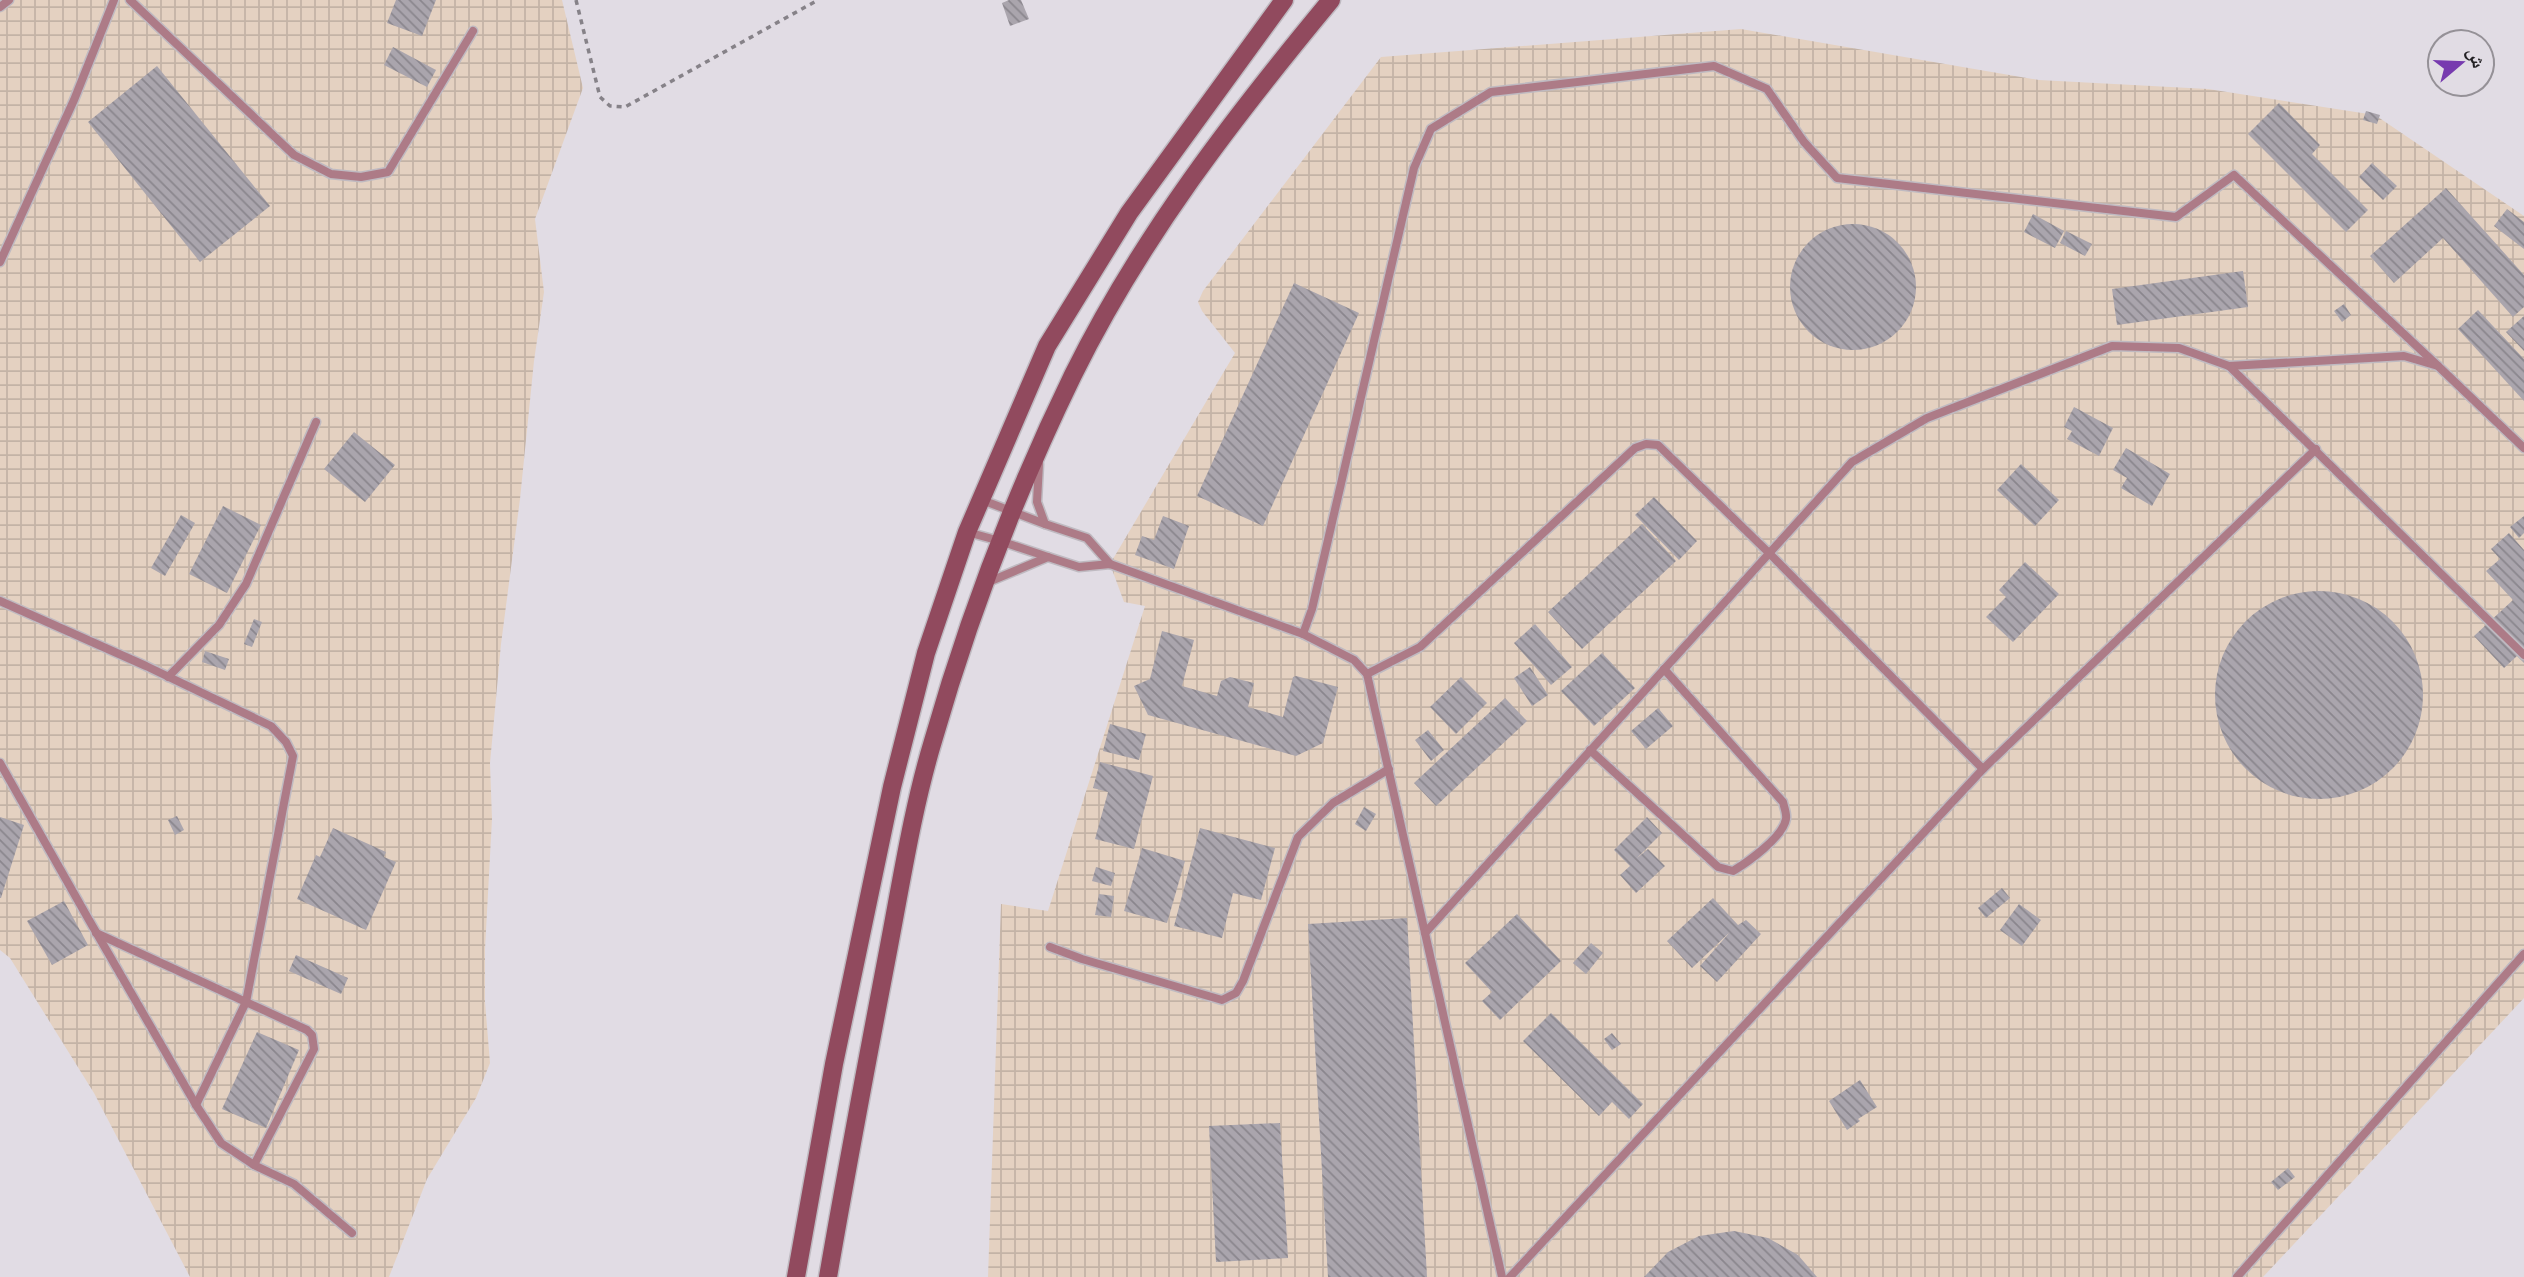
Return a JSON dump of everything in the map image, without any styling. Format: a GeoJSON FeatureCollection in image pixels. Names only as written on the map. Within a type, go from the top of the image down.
{"type":"FeatureCollection","features":[{"type":"Feature","properties":{"kind":"main road"},"geometry":{"type":"LineString","coordinates":[[796,1277],[834,1064],[892,787],[926,653],[967,532],[1047,346],[1129,213],[1284,0]]}},
{"type":"Feature","properties":{"kind":"main road"},"geometry":{"type":"LineString","coordinates":[[828,1277],[904,870],[932,744],[1000,541],[1074,373],[1126,280],[1185,185],[1261,85],[1331,0]]}},
{"type":"Feature","properties":{"kind":"main road"},"geometry":{"type":"LineString","coordinates":[[834,1064],[865,1072]]}},
{"type":"Feature","properties":{"kind":"lane"},"geometry":{"type":"LineString","coordinates":[[0,7],[9,0]]}},
{"type":"Feature","properties":{"kind":"lane"},"geometry":{"type":"LineString","coordinates":[[0,262],[74,100],[114,0]]}},
{"type":"Feature","properties":{"kind":"lane"},"geometry":{"type":"LineString","coordinates":[[130,0],[295,155],[331,174],[361,177],[388,172],[473,31]]}},
{"type":"Feature","properties":{"kind":"lane"},"geometry":{"type":"LineString","coordinates":[[1303,635],[1312,610],[1414,168],[1431,129],[1491,92],[1714,66],[1767,89],[1804,142],[1837,178],[2176,217],[2234,175],[2524,448]]}},
{"type":"Feature","properties":{"kind":"lane"},"geometry":{"type":"LineString","coordinates":[[1425,933],[1852,462],[1927,418],[2112,346],[2179,348],[2229,366],[2404,356],[2438,366]]}},
{"type":"Feature","properties":{"kind":"lane"},"geometry":{"type":"LineString","coordinates":[[2229,366],[2524,654]]}},
{"type":"Feature","properties":{"kind":"lane"},"geometry":{"type":"LineString","coordinates":[[168,677],[219,625],[246,584],[316,422]]}},
{"type":"Feature","properties":{"kind":"lane"},"geometry":{"type":"LineString","coordinates":[[1042,444],[1037,502],[1045,524]]}},
{"type":"Feature","properties":{"kind":"lane"},"geometry":{"type":"LineString","coordinates":[[1367,674],[1420,647],[1635,448],[1646,444],[1658,445],[1983,769]]}},
{"type":"Feature","properties":{"kind":"lane"},"geometry":{"type":"LineString","coordinates":[[1510,1277],[1983,769],[2316,449]]}},
{"type":"Feature","properties":{"kind":"lane"},"geometry":{"type":"LineString","coordinates":[[982,500],[1087,538],[1110,564]]}},
{"type":"Feature","properties":{"kind":"lane"},"geometry":{"type":"LineString","coordinates":[[967,532],[1079,568],[1110,564],[1303,635],[1354,660],[1367,674],[1502,1277]]}},
{"type":"Feature","properties":{"kind":"lane"},"geometry":{"type":"LineString","coordinates":[[986,583],[1048,557]]}},
{"type":"Feature","properties":{"kind":"lane"},"geometry":{"type":"LineString","coordinates":[[0,601],[271,726],[286,742],[293,756],[246,1002],[196,1105]]}},
{"type":"Feature","properties":{"kind":"lane"},"geometry":{"type":"LineString","coordinates":[[1590,750],[1718,867],[1733,871],[1745,864],[1781,832],[1787,818],[1783,802],[1664,669]]}},
{"type":"Feature","properties":{"kind":"lane"},"geometry":{"type":"LineString","coordinates":[[0,763],[196,1105],[221,1143],[254,1165],[294,1184],[352,1233]]}},
{"type":"Feature","properties":{"kind":"lane"},"geometry":{"type":"LineString","coordinates":[[1050,947],[1222,1000],[1236,993],[1298,837],[1334,803],[1389,769]]}},
{"type":"Feature","properties":{"kind":"lane"},"geometry":{"type":"LineString","coordinates":[[96,933],[312,1034],[314,1049],[254,1165]]}},
{"type":"Feature","properties":{"kind":"lane"},"geometry":{"type":"LineString","coordinates":[[2237,1277],[2524,954]]}},
{"type":"Feature","properties":{"kind":"path"},"geometry":{"type":"LineString","coordinates":[[576,0],[600,97],[610,106],[625,107],[818,0]]}},
{"type":"Feature","properties":{"kind":"shaded area"},"geometry":{"type":"Polygon","coordinates":[[[0,0],[562,0],[583,88],[535,219],[544,292],[501,644],[490,763],[492,819],[485,1002],[490,1063],[476,1098],[427,1179],[389,1277],[190,1277],[94,1093],[10,958],[0,950],[0,0]]]}},
{"type":"Feature","properties":{"kind":"shaded area"},"geometry":{"type":"Polygon","coordinates":[[[1741,29],[2039,80],[2208,89],[2375,115],[2524,216],[2524,998],[2263,1277],[988,1277],[1001,904],[1048,911],[1145,606],[1124,602],[1110,564],[1235,353],[1202,311],[1198,302],[1203,291],[1381,57],[1741,29]]]}},
{"type":"Feature","properties":{"kind":"building"},"geometry":{"type":"Polygon","coordinates":[[[396,0],[436,0],[422,36],[387,23],[396,0]]]}},
{"type":"Feature","properties":{"kind":"building"},"geometry":{"type":"Polygon","coordinates":[[[1021,0],[1029,19],[1010,26],[1002,3],[1021,0]]]}},
{"type":"Feature","properties":{"kind":"building"},"geometry":{"type":"Polygon","coordinates":[[[393,47],[436,70],[427,87],[384,65],[393,47]]]}},
{"type":"Feature","properties":{"kind":"building"},"geometry":{"type":"Polygon","coordinates":[[[157,66],[270,206],[200,262],[88,122],[157,66]]]}},
{"type":"Feature","properties":{"kind":"building"},"geometry":{"type":"Polygon","coordinates":[[[2279,103],[2320,145],[2312,154],[2368,210],[2346,232],[2248,134],[2279,103]]]}},
{"type":"Feature","properties":{"kind":"building"},"geometry":{"type":"Polygon","coordinates":[[[2366,111],[2380,115],[2377,124],[2363,120],[2366,111]]]}},
{"type":"Feature","properties":{"kind":"building"},"geometry":{"type":"Polygon","coordinates":[[[2372,163],[2397,186],[2383,200],[2359,177],[2372,163]]]}},
{"type":"Feature","properties":{"kind":"building"},"geometry":{"type":"Polygon","coordinates":[[[2446,188],[2524,275],[2524,307],[2513,317],[2443,238],[2394,283],[2370,256],[2446,188]]]}},
{"type":"Feature","properties":{"kind":"building"},"geometry":{"type":"Polygon","coordinates":[[[2507,209],[2524,222],[2524,249],[2494,226],[2507,209]]]}},
{"type":"Feature","properties":{"kind":"building"},"geometry":{"type":"Polygon","coordinates":[[[2033,214],[2064,231],[2055,248],[2024,232],[2033,214]]]}},
{"type":"Feature","properties":{"kind":"building"},"geometry":{"type":"Polygon","coordinates":[[[1853,224],[1877,229],[1897,243],[1911,263],[1916,287],[1911,311],[1897,331],[1877,345],[1853,350],[1829,345],[1809,331],[1795,311],[1790,287],[1795,263],[1809,243],[1829,229],[1853,224]]]}},
{"type":"Feature","properties":{"kind":"building"},"geometry":{"type":"Polygon","coordinates":[[[2066,231],[2092,244],[2085,256],[2060,243],[2066,231]]]}},
{"type":"Feature","properties":{"kind":"building"},"geometry":{"type":"Polygon","coordinates":[[[2243,271],[2248,307],[2117,325],[2112,289],[2243,271]]]}},
{"type":"Feature","properties":{"kind":"building"},"geometry":{"type":"Polygon","coordinates":[[[1294,283],[1359,313],[1263,526],[1197,496],[1294,283]]]}},
{"type":"Feature","properties":{"kind":"building"},"geometry":{"type":"Polygon","coordinates":[[[2344,304],[2351,315],[2342,322],[2334,311],[2344,304]]]}},
{"type":"Feature","properties":{"kind":"building"},"geometry":{"type":"Polygon","coordinates":[[[2478,310],[2524,359],[2524,401],[2458,329],[2478,310]]]}},
{"type":"Feature","properties":{"kind":"building"},"geometry":{"type":"Polygon","coordinates":[[[2524,316],[2524,351],[2506,332],[2524,316]]]}},
{"type":"Feature","properties":{"kind":"building"},"geometry":{"type":"Polygon","coordinates":[[[2074,407],[2113,428],[2099,456],[2067,439],[2072,431],[2064,427],[2074,407]]]}},
{"type":"Feature","properties":{"kind":"building"},"geometry":{"type":"Polygon","coordinates":[[[354,432],[395,465],[365,502],[324,469],[354,432]]]}},
{"type":"Feature","properties":{"kind":"building"},"geometry":{"type":"Polygon","coordinates":[[[2126,448],[2170,474],[2152,506],[2121,488],[2127,478],[2113,470],[2126,448]]]}},
{"type":"Feature","properties":{"kind":"building"},"geometry":{"type":"Polygon","coordinates":[[[2021,464],[2059,500],[2035,526],[1997,490],[2021,464]]]}},
{"type":"Feature","properties":{"kind":"building"},"geometry":{"type":"Polygon","coordinates":[[[1654,497],[1697,541],[1679,560],[1635,515],[1654,497]]]}},
{"type":"Feature","properties":{"kind":"building"},"geometry":{"type":"Polygon","coordinates":[[[223,506],[261,525],[227,593],[189,574],[223,506]]]}},
{"type":"Feature","properties":{"kind":"building"},"geometry":{"type":"Polygon","coordinates":[[[181,515],[195,523],[165,576],[151,568],[181,515]]]}},
{"type":"Feature","properties":{"kind":"building"},"geometry":{"type":"Polygon","coordinates":[[[1163,516],[1189,526],[1174,569],[1135,555],[1142,536],[1154,540],[1163,516]]]}},
{"type":"Feature","properties":{"kind":"building"},"geometry":{"type":"Polygon","coordinates":[[[2524,516],[2524,533],[2519,538],[2510,527],[2524,516]]]}},
{"type":"Feature","properties":{"kind":"building"},"geometry":{"type":"Polygon","coordinates":[[[1642,524],[1676,561],[1582,649],[1548,612],[1642,524]]]}},
{"type":"Feature","properties":{"kind":"building"},"geometry":{"type":"Polygon","coordinates":[[[2509,533],[2524,550],[2524,663],[2517,656],[2504,668],[2474,636],[2513,600],[2486,571],[2500,559],[2491,549],[2509,533]]]}},
{"type":"Feature","properties":{"kind":"building"},"geometry":{"type":"Polygon","coordinates":[[[2025,562],[2059,594],[2013,642],[1986,617],[2006,597],[1999,590],[2025,562]]]}},
{"type":"Feature","properties":{"kind":"building"},"geometry":{"type":"Polygon","coordinates":[[[2319,591],[2359,599],[2393,621],[2415,655],[2423,695],[2415,735],[2393,769],[2359,791],[2319,799],[2279,791],[2245,769],[2223,735],[2215,695],[2223,655],[2245,621],[2279,599],[2319,591]]]}},
{"type":"Feature","properties":{"kind":"building"},"geometry":{"type":"Polygon","coordinates":[[[254,619],[262,622],[252,647],[244,644],[254,619]]]}},
{"type":"Feature","properties":{"kind":"building"},"geometry":{"type":"Polygon","coordinates":[[[1535,624],[1572,667],[1551,685],[1514,643],[1535,624]]]}},
{"type":"Feature","properties":{"kind":"building"},"geometry":{"type":"Polygon","coordinates":[[[1162,631],[1194,640],[1182,686],[1217,696],[1221,681],[1230,677],[1254,683],[1248,707],[1283,717],[1293,677],[1296,676],[1338,687],[1323,743],[1296,756],[1148,715],[1134,686],[1150,679],[1162,631]]]}},
{"type":"Feature","properties":{"kind":"building"},"geometry":{"type":"Polygon","coordinates":[[[205,651],[229,659],[225,670],[202,662],[205,651]]]}},
{"type":"Feature","properties":{"kind":"building"},"geometry":{"type":"Polygon","coordinates":[[[1602,653],[1635,688],[1594,726],[1561,691],[1602,653]]]}},
{"type":"Feature","properties":{"kind":"building"},"geometry":{"type":"Polygon","coordinates":[[[1530,667],[1548,695],[1532,706],[1514,678],[1530,667]]]}},
{"type":"Feature","properties":{"kind":"building"},"geometry":{"type":"Polygon","coordinates":[[[1461,677],[1487,703],[1456,734],[1430,707],[1461,677]]]}},
{"type":"Feature","properties":{"kind":"building"},"geometry":{"type":"Polygon","coordinates":[[[1505,698],[1527,721],[1436,806],[1414,783],[1505,698]]]}},
{"type":"Feature","properties":{"kind":"building"},"geometry":{"type":"Polygon","coordinates":[[[1658,708],[1673,726],[1646,749],[1631,731],[1658,708]]]}},
{"type":"Feature","properties":{"kind":"building"},"geometry":{"type":"Polygon","coordinates":[[[1110,724],[1146,734],[1139,760],[1103,751],[1110,724]]]}},
{"type":"Feature","properties":{"kind":"building"},"geometry":{"type":"Polygon","coordinates":[[[1428,730],[1444,750],[1431,761],[1415,740],[1428,730]]]}},
{"type":"Feature","properties":{"kind":"building"},"geometry":{"type":"Polygon","coordinates":[[[1100,762],[1153,776],[1134,849],[1095,839],[1108,792],[1093,788],[1100,762]]]}},
{"type":"Feature","properties":{"kind":"building"},"geometry":{"type":"Polygon","coordinates":[[[1364,807],[1376,814],[1366,831],[1355,824],[1364,807]]]}},
{"type":"Feature","properties":{"kind":"building"},"geometry":{"type":"Polygon","coordinates":[[[177,816],[184,830],[175,835],[168,820],[177,816]]]}},
{"type":"Feature","properties":{"kind":"building"},"geometry":{"type":"Polygon","coordinates":[[[0,817],[24,825],[1,898],[0,898],[0,817]]]}},
{"type":"Feature","properties":{"kind":"building"},"geometry":{"type":"Polygon","coordinates":[[[1647,817],[1662,833],[1637,858],[1648,849],[1665,866],[1636,893],[1620,875],[1630,866],[1614,850],[1647,817]]]}},
{"type":"Feature","properties":{"kind":"building"},"geometry":{"type":"Polygon","coordinates":[[[333,828],[386,852],[384,857],[396,862],[366,930],[297,899],[316,855],[320,857],[333,828]]]}},
{"type":"Feature","properties":{"kind":"building"},"geometry":{"type":"Polygon","coordinates":[[[1200,828],[1275,848],[1261,900],[1233,893],[1222,938],[1174,926],[1200,828]]]}},
{"type":"Feature","properties":{"kind":"building"},"geometry":{"type":"Polygon","coordinates":[[[1142,848],[1185,861],[1167,923],[1124,911],[1142,848]]]}},
{"type":"Feature","properties":{"kind":"building"},"geometry":{"type":"Polygon","coordinates":[[[1096,867],[1115,873],[1111,886],[1092,881],[1096,867]]]}},
{"type":"Feature","properties":{"kind":"building"},"geometry":{"type":"Polygon","coordinates":[[[2002,888],[2010,898],[1986,918],[1978,908],[2002,888]]]}},
{"type":"Feature","properties":{"kind":"building"},"geometry":{"type":"Polygon","coordinates":[[[1099,894],[1114,896],[1111,917],[1095,915],[1099,894]]]}},
{"type":"Feature","properties":{"kind":"building"},"geometry":{"type":"Polygon","coordinates":[[[1713,898],[1738,925],[1746,920],[1761,934],[1717,982],[1700,966],[1730,932],[1692,968],[1667,941],[1713,898]]]}},
{"type":"Feature","properties":{"kind":"building"},"geometry":{"type":"Polygon","coordinates":[[[64,901],[88,945],[52,965],[27,921],[64,901]]]}},
{"type":"Feature","properties":{"kind":"building"},"geometry":{"type":"Polygon","coordinates":[[[2019,904],[2041,920],[2022,946],[2000,930],[2019,904]]]}},
{"type":"Feature","properties":{"kind":"building"},"geometry":{"type":"Polygon","coordinates":[[[1517,914],[1561,961],[1500,1020],[1482,1001],[1492,992],[1465,963],[1517,914]]]}},
{"type":"Feature","properties":{"kind":"building"},"geometry":{"type":"Polygon","coordinates":[[[1407,918],[1427,1277],[1328,1277],[1308,924],[1407,918]]]}},
{"type":"Feature","properties":{"kind":"building"},"geometry":{"type":"Polygon","coordinates":[[[1591,943],[1603,953],[1586,974],[1573,963],[1591,943]]]}},
{"type":"Feature","properties":{"kind":"building"},"geometry":{"type":"Polygon","coordinates":[[[296,955],[348,978],[341,994],[289,971],[296,955]]]}},
{"type":"Feature","properties":{"kind":"building"},"geometry":{"type":"Polygon","coordinates":[[[1551,1013],[1643,1104],[1629,1119],[1612,1102],[1599,1116],[1523,1041],[1551,1013]]]}},
{"type":"Feature","properties":{"kind":"building"},"geometry":{"type":"Polygon","coordinates":[[[257,1032],[299,1050],[266,1128],[222,1109],[257,1032]]]}},
{"type":"Feature","properties":{"kind":"building"},"geometry":{"type":"Polygon","coordinates":[[[1612,1033],[1621,1044],[1612,1050],[1604,1039],[1612,1033]]]}},
{"type":"Feature","properties":{"kind":"building"},"geometry":{"type":"Polygon","coordinates":[[[1860,1080],[1877,1107],[1847,1130],[1829,1101],[1860,1080]]]}},
{"type":"Feature","properties":{"kind":"building"},"geometry":{"type":"Polygon","coordinates":[[[1280,1123],[1288,1258],[1216,1262],[1209,1126],[1280,1123]]]}},
{"type":"Feature","properties":{"kind":"building"},"geometry":{"type":"Polygon","coordinates":[[[2288,1168],[2295,1177],[2278,1190],[2271,1182],[2288,1168]]]}},
{"type":"Feature","properties":{"kind":"building"},"geometry":{"type":"Polygon","coordinates":[[[1734,1231],[1768,1238],[1798,1255],[1817,1277],[1644,1277],[1668,1252],[1699,1236],[1734,1231]]]}}]}
